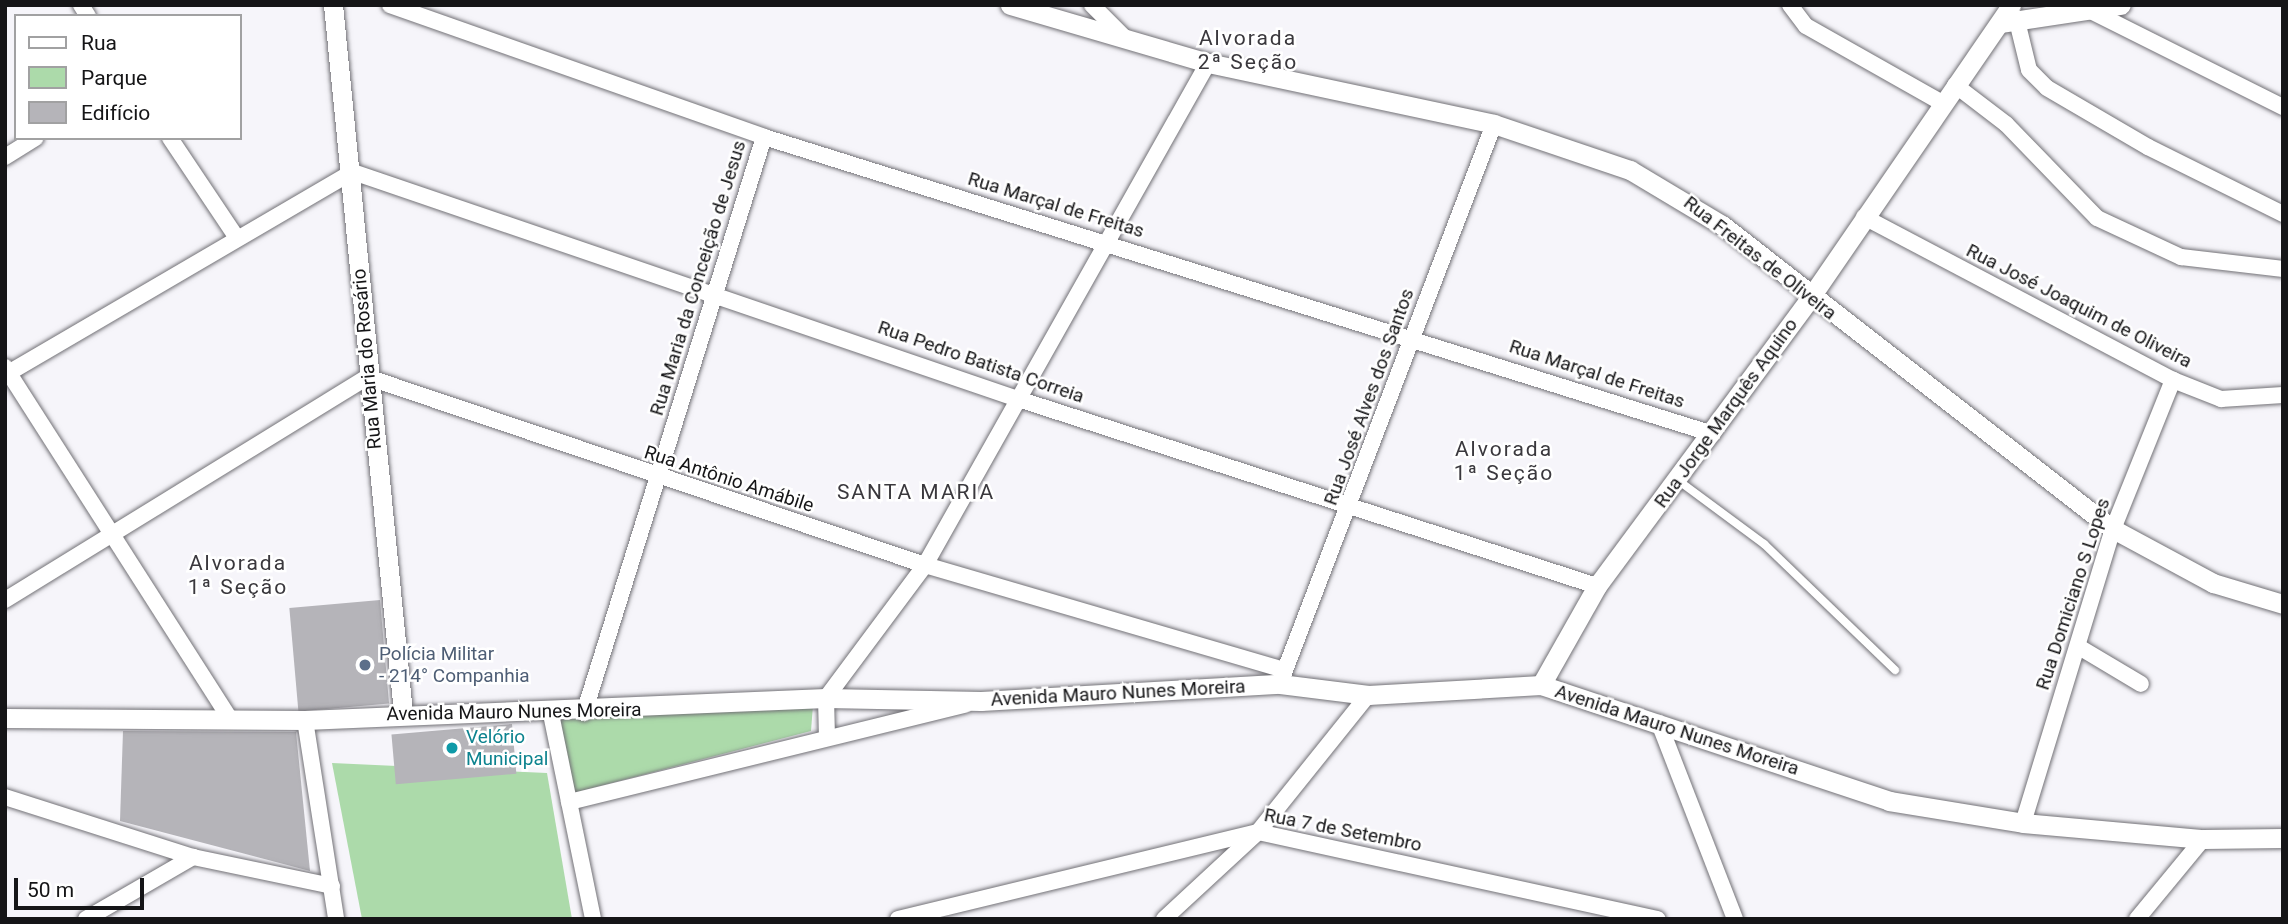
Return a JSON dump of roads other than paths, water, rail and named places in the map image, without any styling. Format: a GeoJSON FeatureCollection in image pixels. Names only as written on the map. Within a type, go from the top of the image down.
{"type":"FeatureCollection","features":[{"type":"Feature","properties":{"kind":"street","name":"Rua Maria do Rosário"},"geometry":{"type":"LineString","coordinates":[[333,5],[353,172],[366,377],[403,713]]}},
{"type":"Feature","properties":{"kind":"street","name":"Rua Marçal de Freitas"},"geometry":{"type":"LineString","coordinates":[[390,5],[764,137],[1413,336],[1713,434]]}},
{"type":"Feature","properties":{"kind":"street","name":"Rua Freitas de Oliveira"},"geometry":{"type":"LineString","coordinates":[[1010,5],[1208,63],[1494,124],[1662,186],[1722,225],[1810,298],[2113,528],[2213,583],[2283,604]]}},
{"type":"Feature","properties":{"kind":"street"},"geometry":{"type":"LineString","coordinates":[[1092,5],[1128,41]]}},
{"type":"Feature","properties":{"kind":"street"},"geometry":{"type":"LineString","coordinates":[[1790,5],[1806,26],[1942,103]]}},
{"type":"Feature","properties":{"kind":"street"},"geometry":{"type":"LineString","coordinates":[[2121,5],[2009,16],[2029,70],[2047,88],[2148,147],[2283,214]]}},
{"type":"Feature","properties":{"kind":"street"},"geometry":{"type":"LineString","coordinates":[[2084,8],[2283,107]]}},
{"type":"Feature","properties":{"kind":"street","name":"Rua Jorge Marquês Aquino"},"geometry":{"type":"LineString","coordinates":[[1541,685],[1597,586],[1713,434],[1810,298],[1942,103],[2009,16]]}},
{"type":"Feature","properties":{"kind":"street"},"geometry":{"type":"LineString","coordinates":[[827,738],[826,698],[925,565],[1208,63]]}},
{"type":"Feature","properties":{"kind":"street"},"geometry":{"type":"LineString","coordinates":[[1955,85],[2006,124],[2097,218],[2181,257],[2283,270]]}},
{"type":"Feature","properties":{"kind":"street","name":"Rua José Alves dos Santos"},"geometry":{"type":"LineString","coordinates":[[1282,677],[1353,505],[1413,336],[1494,124]]}},
{"type":"Feature","properties":{"kind":"street","name":"Rua Maria da Conceição de Jesus"},"geometry":{"type":"LineString","coordinates":[[583,713],[764,137]]}},
{"type":"Feature","properties":{"kind":"street"},"geometry":{"type":"LineString","coordinates":[[5,158],[33,140]]}},
{"type":"Feature","properties":{"kind":"street"},"geometry":{"type":"LineString","coordinates":[[171,140],[237,238]]}},
{"type":"Feature","properties":{"kind":"street"},"geometry":{"type":"LineString","coordinates":[[229,717],[116,534],[6,372],[353,172]]}},
{"type":"Feature","properties":{"kind":"street","name":"Rua Pedro Batista Correia"},"geometry":{"type":"LineString","coordinates":[[353,172],[714,293],[1018,399],[1597,586]]}},
{"type":"Feature","properties":{"kind":"street","name":"Rua José Joaquim de Oliveira"},"geometry":{"type":"LineString","coordinates":[[1864,217],[2172,380],[2221,399],[2283,395]]}},
{"type":"Feature","properties":{"kind":"street"},"geometry":{"type":"LineString","coordinates":[[5,600],[116,534],[366,377]]}},
{"type":"Feature","properties":{"kind":"street","name":"Rua Antônio Amábile"},"geometry":{"type":"LineString","coordinates":[[366,377],[657,478],[1282,677]]}},
{"type":"Feature","properties":{"kind":"street","name":"Rua Domiciano S Lopes"},"geometry":{"type":"LineString","coordinates":[[2023,823],[2079,647],[2113,528],[2172,380]]}},
{"type":"Feature","properties":{"kind":"street"},"geometry":{"type":"LineString","coordinates":[[2079,647],[2141,684]]}},
{"type":"Feature","properties":{"kind":"street","name":"Avenida Mauro Nunes Moreira"},"geometry":{"type":"LineString","coordinates":[[5,718],[229,717],[304,720],[403,713],[583,713],[826,698],[981,701],[1282,677],[1368,695],[1541,685],[1889,801],[2023,823],[2203,839],[2283,838]]}},
{"type":"Feature","properties":{"kind":"street"},"geometry":{"type":"LineString","coordinates":[[1164,919],[1258,832],[1368,695]]}},
{"type":"Feature","properties":{"kind":"street","name":"Avenida Mauro Nunes Moreira"},"geometry":{"type":"LineString","coordinates":[[569,802],[981,701]]}},
{"type":"Feature","properties":{"kind":"street"},"geometry":{"type":"LineString","coordinates":[[551,714],[593,919]]}},
{"type":"Feature","properties":{"kind":"street"},"geometry":{"type":"LineString","coordinates":[[304,720],[336,919]]}},
{"type":"Feature","properties":{"kind":"street"},"geometry":{"type":"LineString","coordinates":[[1659,723],[1735,919]]}},
{"type":"Feature","properties":{"kind":"street"},"geometry":{"type":"LineString","coordinates":[[5,797],[193,857],[332,886]]}},
{"type":"Feature","properties":{"kind":"street","name":"Rua 7 de Setembro"},"geometry":{"type":"LineString","coordinates":[[898,919],[1258,832],[1658,919]]}},
{"type":"Feature","properties":{"kind":"street"},"geometry":{"type":"LineString","coordinates":[[2137,919],[2203,839]]}},
{"type":"Feature","properties":{"kind":"street"},"geometry":{"type":"LineString","coordinates":[[86,919],[193,857]]}},
{"type":"Feature","properties":{"kind":"lane"},"geometry":{"type":"LineString","coordinates":[[1679,481],[1763,544],[1895,670]]}},
{"type":"Feature","properties":{"kind":"place","name":"Polícia Militar - 214° Companhia"},"geometry":{"type":"Point","coordinates":[365,665]}},
{"type":"Feature","properties":{"kind":"place","name":"Velório Municipal"},"geometry":{"type":"Point","coordinates":[452,748]}},
{"type":"Feature","properties":{"kind":"district","name":"Alvorada 2ª Seção"},"geometry":{"type":"Point","coordinates":[1248,50]}},
{"type":"Feature","properties":{"kind":"district","name":"Alvorada 1ª Seção"},"geometry":{"type":"Point","coordinates":[1504,461]}},
{"type":"Feature","properties":{"kind":"district","name":"SANTA MARIA"},"geometry":{"type":"Point","coordinates":[916,492]}},
{"type":"Feature","properties":{"kind":"district","name":"Alvorada 1ª Seção"},"geometry":{"type":"Point","coordinates":[238,575]}}]}
